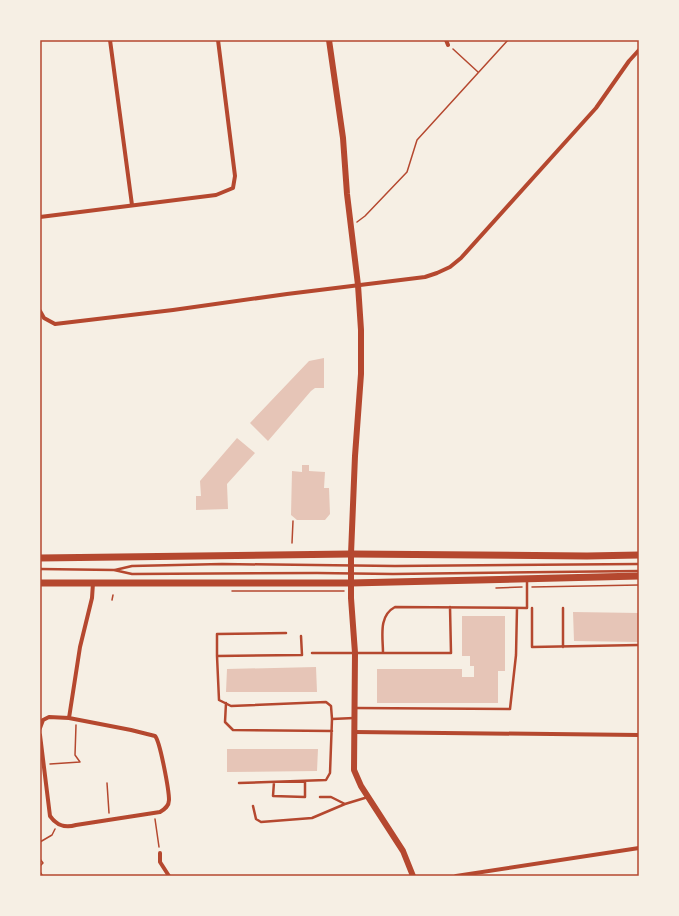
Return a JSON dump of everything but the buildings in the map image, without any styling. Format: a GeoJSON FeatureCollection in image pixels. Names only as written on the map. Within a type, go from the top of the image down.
{"type":"FeatureCollection","features":[{"type":"Feature","properties":{"kind":"main road"},"geometry":{"type":"LineString","coordinates":[[40,558],[351,554],[639,555]]}},
{"type":"Feature","properties":{"kind":"main road"},"geometry":{"type":"LineString","coordinates":[[40,583],[351,583],[639,576]]}},
{"type":"Feature","properties":{"kind":"street"},"geometry":{"type":"LineString","coordinates":[[110,40],[132,205]]}},
{"type":"Feature","properties":{"kind":"street"},"geometry":{"type":"LineString","coordinates":[[40,217],[216,195],[233,188],[235,176],[218,40]]}},
{"type":"Feature","properties":{"kind":"street"},"geometry":{"type":"LineString","coordinates":[[329,40],[342,138],[358,285],[361,330],[361,374],[355,456],[351,554],[355,653],[354,770],[361,786],[403,851],[413,876]]}},
{"type":"Feature","properties":{"kind":"street"},"geometry":{"type":"LineString","coordinates":[[446,40],[448,45]]}},
{"type":"Feature","properties":{"kind":"street"},"geometry":{"type":"LineString","coordinates":[[40,311],[44,318],[55,324],[425,277],[437,273],[461,258],[596,108],[628,61],[639,50]]}},
{"type":"Feature","properties":{"kind":"street"},"geometry":{"type":"LineString","coordinates":[[69,718],[80,647],[92,598],[93,583]]}},
{"type":"Feature","properties":{"kind":"street"},"geometry":{"type":"LineString","coordinates":[[40,728],[43,720],[49,717],[69,718],[131,730],[157,738],[161,748],[169,799],[166,808],[155,813],[76,824],[68,827],[57,824],[50,816],[42,765],[40,734]]}},
{"type":"Feature","properties":{"kind":"street"},"geometry":{"type":"LineString","coordinates":[[354,732],[639,735]]}},
{"type":"Feature","properties":{"kind":"street"},"geometry":{"type":"LineString","coordinates":[[456,876],[639,848]]}},
{"type":"Feature","properties":{"kind":"street"},"geometry":{"type":"LineString","coordinates":[[160,853],[160,862],[169,876]]}},
{"type":"Feature","properties":{"kind":"lane"},"geometry":{"type":"LineString","coordinates":[[114,570],[132,566],[639,564]]}},
{"type":"Feature","properties":{"kind":"lane"},"geometry":{"type":"LineString","coordinates":[[40,569],[114,570],[132,574],[393,574],[639,571]]}},
{"type":"Feature","properties":{"kind":"lane"},"geometry":{"type":"LineString","coordinates":[[383,653],[383,621],[390,609],[395,607],[527,608],[527,578]]}},
{"type":"Feature","properties":{"kind":"lane"},"geometry":{"type":"LineString","coordinates":[[312,653],[451,653],[450,608]]}},
{"type":"Feature","properties":{"kind":"lane"},"geometry":{"type":"LineString","coordinates":[[354,708],[510,708],[516,655],[517,608]]}},
{"type":"Feature","properties":{"kind":"lane"},"geometry":{"type":"LineString","coordinates":[[532,608],[532,647],[639,645]]}},
{"type":"Feature","properties":{"kind":"lane"},"geometry":{"type":"LineString","coordinates":[[563,608],[563,646]]}},
{"type":"Feature","properties":{"kind":"lane"},"geometry":{"type":"LineString","coordinates":[[239,783],[326,780],[330,773],[332,719],[331,706],[326,702],[231,706],[219,700],[217,634],[286,633]]}},
{"type":"Feature","properties":{"kind":"lane"},"geometry":{"type":"LineString","coordinates":[[217,656],[302,655],[301,636]]}},
{"type":"Feature","properties":{"kind":"lane"},"geometry":{"type":"LineString","coordinates":[[226,703],[225,722],[233,730],[332,731]]}},
{"type":"Feature","properties":{"kind":"lane"},"geometry":{"type":"LineString","coordinates":[[332,719],[354,718]]}},
{"type":"Feature","properties":{"kind":"lane"},"geometry":{"type":"LineString","coordinates":[[274,782],[273,796],[305,797],[305,781]]}},
{"type":"Feature","properties":{"kind":"lane"},"geometry":{"type":"LineString","coordinates":[[320,797],[331,797],[346,804]]}},
{"type":"Feature","properties":{"kind":"lane"},"geometry":{"type":"LineString","coordinates":[[253,806],[256,819],[261,822],[312,818],[368,797]]}},
{"type":"Feature","properties":{"kind":"path"},"geometry":{"type":"LineString","coordinates":[[351,227],[365,216],[407,172],[417,140],[508,40]]}},
{"type":"Feature","properties":{"kind":"path"},"geometry":{"type":"LineString","coordinates":[[448,45],[478,72]]}},
{"type":"Feature","properties":{"kind":"path"},"geometry":{"type":"LineString","coordinates":[[292,543],[293,521]]}},
{"type":"Feature","properties":{"kind":"path"},"geometry":{"type":"LineString","coordinates":[[496,588],[639,585]]}},
{"type":"Feature","properties":{"kind":"path"},"geometry":{"type":"LineString","coordinates":[[112,600],[113,595]]}},
{"type":"Feature","properties":{"kind":"path"},"geometry":{"type":"LineString","coordinates":[[42,765],[80,762],[75,755],[76,720]]}},
{"type":"Feature","properties":{"kind":"path"},"geometry":{"type":"LineString","coordinates":[[107,783],[110,820]]}},
{"type":"Feature","properties":{"kind":"path"},"geometry":{"type":"LineString","coordinates":[[155,813],[160,853]]}},
{"type":"Feature","properties":{"kind":"path"},"geometry":{"type":"LineString","coordinates":[[40,842],[52,835],[57,824]]}},
{"type":"Feature","properties":{"kind":"path"},"geometry":{"type":"LineString","coordinates":[[40,859],[43,863],[40,866]]}}]}
